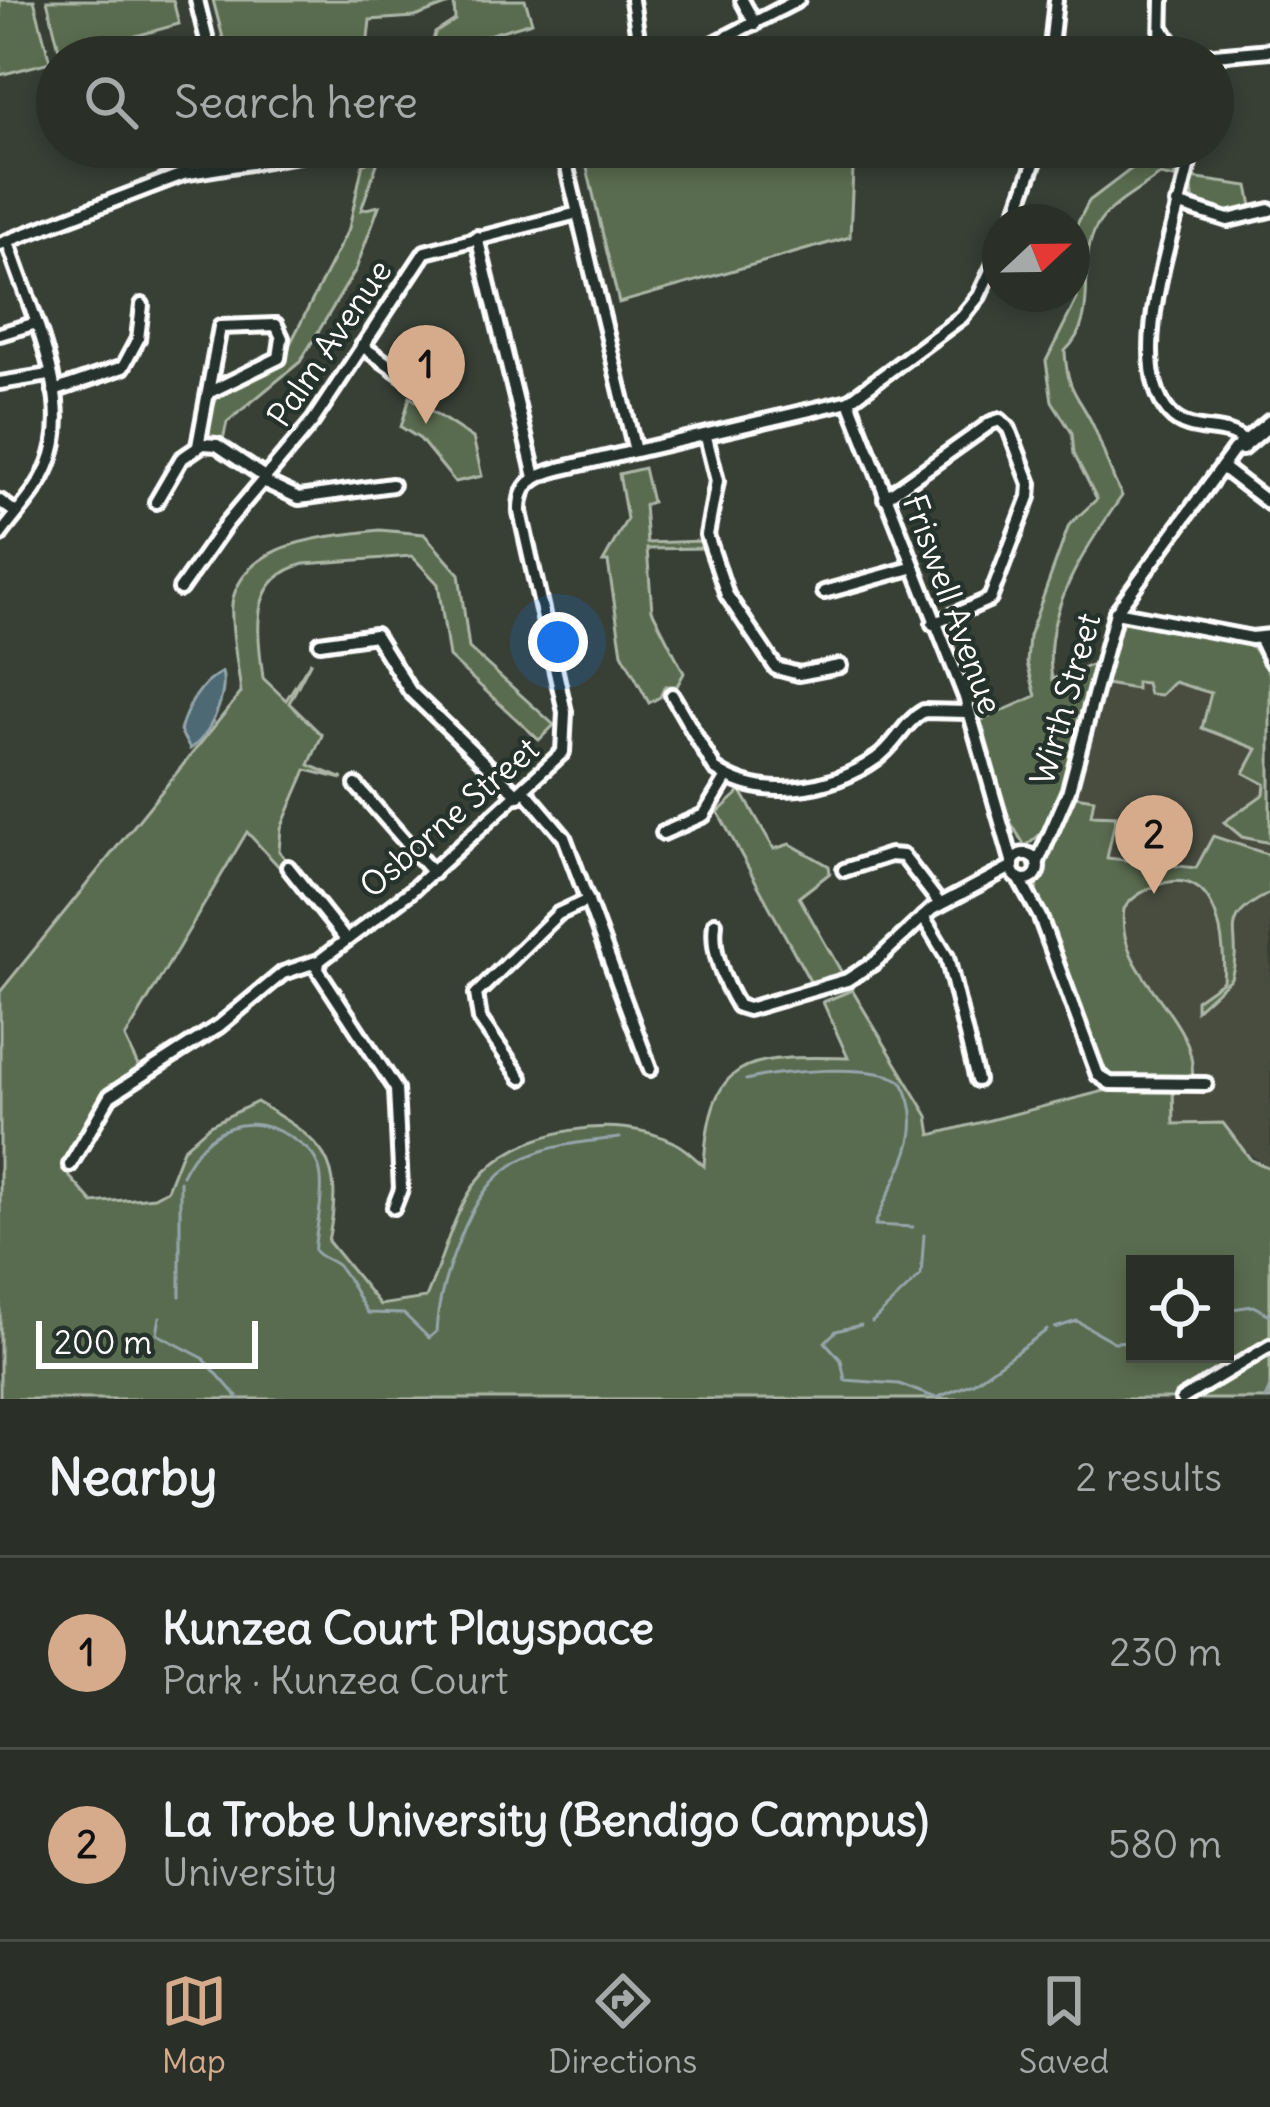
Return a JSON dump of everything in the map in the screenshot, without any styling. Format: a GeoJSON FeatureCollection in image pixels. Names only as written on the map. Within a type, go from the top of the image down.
{"type":"FeatureCollection","features":[{"type":"Feature","properties":{"kind":"street"},"geometry":{"type":"LineString","coordinates":[[196,0],[205,36]]}},
{"type":"Feature","properties":{"kind":"street"},"geometry":{"type":"LineString","coordinates":[[632,0],[638,36]]}},
{"type":"Feature","properties":{"kind":"street"},"geometry":{"type":"LineString","coordinates":[[742,0],[755,24]]}},
{"type":"Feature","properties":{"kind":"street"},"geometry":{"type":"LineString","coordinates":[[731,36],[797,0]]}},
{"type":"Feature","properties":{"kind":"street"},"geometry":{"type":"LineString","coordinates":[[1052,36],[1055,0]]}},
{"type":"Feature","properties":{"kind":"street"},"geometry":{"type":"LineString","coordinates":[[1161,36],[1162,0]]}},
{"type":"Feature","properties":{"kind":"street"},"geometry":{"type":"LineString","coordinates":[[1162,28],[1167,36]]}},
{"type":"Feature","properties":{"kind":"street"},"geometry":{"type":"LineString","coordinates":[[1234,53],[1270,50]]}},
{"type":"Feature","properties":{"kind":"street"},"geometry":{"type":"LineString","coordinates":[[0,535],[51,459],[57,430],[54,391],[4,243],[157,182],[221,168]]}},
{"type":"Feature","properties":{"kind":"street"},"geometry":{"type":"LineString","coordinates":[[567,168],[635,451]]}},
{"type":"Feature","properties":{"kind":"street"},"geometry":{"type":"LineString","coordinates":[[1019,204],[1032,168]]}},
{"type":"Feature","properties":{"kind":"street"},"geometry":{"type":"LineString","coordinates":[[1186,168],[1160,269],[1155,386],[1180,423],[1245,442]]}},
{"type":"Feature","properties":{"kind":"street"},"geometry":{"type":"LineString","coordinates":[[1177,204],[1228,220],[1270,210]]}},
{"type":"Feature","properties":{"kind":"street","name":"Palm Avenue"},"geometry":{"type":"LineString","coordinates":[[180,589],[313,421],[425,252],[578,213]]}},
{"type":"Feature","properties":{"kind":"street"},"geometry":{"type":"LineString","coordinates":[[477,237],[536,477],[849,401],[962,317],[982,290]]}},
{"type":"Feature","properties":{"kind":"street"},"geometry":{"type":"LineString","coordinates":[[54,391],[122,367],[138,339],[142,305]]}},
{"type":"Feature","properties":{"kind":"street"},"geometry":{"type":"LineString","coordinates":[[0,334],[33,324]]}},
{"type":"Feature","properties":{"kind":"street"},"geometry":{"type":"LineString","coordinates":[[198,446],[212,391],[220,327],[276,325],[282,338],[280,358],[212,391]]}},
{"type":"Feature","properties":{"kind":"street"},"geometry":{"type":"LineString","coordinates":[[362,346],[416,383]]}},
{"type":"Feature","properties":{"kind":"street"},"geometry":{"type":"LineString","coordinates":[[0,382],[49,375]]}},
{"type":"Feature","properties":{"kind":"street","name":"Friswell Avenue"},"geometry":{"type":"LineString","coordinates":[[849,401],[967,712],[1016,872],[1034,904],[1102,1079],[1206,1084]]}},
{"type":"Feature","properties":{"kind":"street"},"geometry":{"type":"LineString","coordinates":[[885,498],[991,423],[1000,420],[1010,429],[1030,490],[993,594],[978,607],[933,625]]}},
{"type":"Feature","properties":{"kind":"street","name":"Wirth Street"},"geometry":{"type":"LineString","coordinates":[[1035,869],[1072,780],[1116,612],[1223,468],[1270,423]]}},
{"type":"Feature","properties":{"kind":"street"},"geometry":{"type":"LineString","coordinates":[[706,437],[717,482],[707,536],[727,595],[776,668],[799,674],[840,666]]}},
{"type":"Feature","properties":{"kind":"street"},"geometry":{"type":"LineString","coordinates":[[156,502],[182,459],[198,446],[214,444],[294,498],[392,485]]}},
{"type":"Feature","properties":{"kind":"street"},"geometry":{"type":"LineString","coordinates":[[1223,468],[1270,504]]}},
{"type":"Feature","properties":{"kind":"street","name":"Osborne Street"},"geometry":{"type":"LineString","coordinates":[[70,1165],[110,1096],[219,1026],[283,973],[319,961],[433,873],[558,759],[567,735],[520,512],[521,494],[536,477]]}},
{"type":"Feature","properties":{"kind":"street"},"geometry":{"type":"LineString","coordinates":[[0,501],[16,513]]}},
{"type":"Feature","properties":{"kind":"street"},"geometry":{"type":"LineString","coordinates":[[821,593],[911,568]]}},
{"type":"Feature","properties":{"kind":"street"},"geometry":{"type":"LineString","coordinates":[[1116,612],[1265,638],[1270,660]]}},
{"type":"Feature","properties":{"kind":"street"},"geometry":{"type":"LineString","coordinates":[[320,643],[376,628],[410,692],[564,837],[650,1069]]}},
{"type":"Feature","properties":{"kind":"street"},"geometry":{"type":"LineString","coordinates":[[672,695],[705,758],[727,777],[772,790],[800,789],[875,760],[921,713],[967,712]]}},
{"type":"Feature","properties":{"kind":"street"},"geometry":{"type":"LineString","coordinates":[[663,833],[700,819],[727,777]]}},
{"type":"Feature","properties":{"kind":"street"},"geometry":{"type":"LineString","coordinates":[[356,785],[433,873]]}},
{"type":"Feature","properties":{"kind":"street","name":"Friswell Avenue"},"geometry":{"type":"LineString","coordinates":[[1005,826],[1035,869],[1034,904]]}},
{"type":"Feature","properties":{"kind":"street","name":"Wirth Street"},"geometry":{"type":"LineString","coordinates":[[1016,872],[1025,853],[1049,832]]}},
{"type":"Feature","properties":{"kind":"street"},"geometry":{"type":"LineString","coordinates":[[844,870],[890,855],[903,856],[940,904]]}},
{"type":"Feature","properties":{"kind":"street"},"geometry":{"type":"LineString","coordinates":[[288,867],[346,940]]}},
{"type":"Feature","properties":{"kind":"street"},"geometry":{"type":"LineString","coordinates":[[715,923],[713,941],[731,993],[738,1006],[748,1009],[847,980],[875,962],[940,904],[1016,872],[1035,869]]}},
{"type":"Feature","properties":{"kind":"street"},"geometry":{"type":"LineString","coordinates":[[521,1078],[479,1019],[476,994],[558,914],[588,900]]}},
{"type":"Feature","properties":{"kind":"street"},"geometry":{"type":"LineString","coordinates":[[923,917],[947,957],[977,1080]]}},
{"type":"Feature","properties":{"kind":"street"},"geometry":{"type":"LineString","coordinates":[[319,961],[318,970],[396,1089],[401,1189],[394,1207]]}},
{"type":"Feature","properties":{"kind":"street"},"geometry":{"type":"LineString","coordinates":[[1182,1399],[1270,1346]]}},
{"type":"Feature","properties":{"kind":"shaded area"},"geometry":{"type":"Polygon","coordinates":[[[1123,620],[1170,631],[1270,705],[1270,1168],[1232,1141],[1222,1123],[1174,1124],[1108,1089],[1038,898],[1037,876],[1075,799],[1103,667],[1123,620]]]}},
{"type":"Feature","properties":{"kind":"green space"},"geometry":{"type":"Polygon","coordinates":[[[0,0],[34,0],[43,36],[36,36],[36,66],[0,75],[0,0]]]}},
{"type":"Feature","properties":{"kind":"green space"},"geometry":{"type":"Polygon","coordinates":[[[47,0],[173,0],[179,24],[136,36],[56,36],[47,0]]]}},
{"type":"Feature","properties":{"kind":"green space"},"geometry":{"type":"Polygon","coordinates":[[[213,0],[525,0],[532,22],[484,36],[434,36],[455,20],[454,2],[415,17],[370,20],[368,36],[222,36],[213,0]]]}},
{"type":"Feature","properties":{"kind":"green space"},"geometry":{"type":"Polygon","coordinates":[[[362,168],[376,168],[361,210],[379,206],[356,269],[300,362],[227,422],[222,444],[206,441],[204,427],[217,398],[284,356],[349,228],[362,168]]]}},
{"type":"Feature","properties":{"kind":"green space"},"geometry":{"type":"Polygon","coordinates":[[[587,168],[853,168],[850,237],[619,303],[587,168]]]}},
{"type":"Feature","properties":{"kind":"green space"},"geometry":{"type":"Polygon","coordinates":[[[1132,168],[1176,168],[1174,178],[1160,175],[1119,203],[1099,223],[1090,246],[1087,204],[1132,168]]]}},
{"type":"Feature","properties":{"kind":"green space"},"geometry":{"type":"Polygon","coordinates":[[[1191,178],[1248,186],[1253,211],[1229,214],[1206,208],[1193,198],[1191,178]]]}},
{"type":"Feature","properties":{"kind":"green space"},"geometry":{"type":"Polygon","coordinates":[[[1070,312],[1085,312],[1065,351],[1066,366],[1122,496],[1069,582],[1053,630],[1052,679],[1094,664],[1066,790],[1056,813],[1025,846],[1011,823],[975,723],[1036,696],[1027,663],[1029,636],[1069,525],[1097,499],[1074,454],[1072,433],[1052,401],[1046,361],[1070,312]]]}},
{"type":"Feature","properties":{"kind":"green space"},"geometry":{"type":"Polygon","coordinates":[[[410,397],[473,438],[482,476],[455,482],[420,439],[401,427],[410,397]]]}},
{"type":"Feature","properties":{"kind":"green space"},"geometry":{"type":"Polygon","coordinates":[[[644,468],[652,502],[644,505],[647,543],[701,541],[703,548],[647,549],[652,610],[684,673],[677,686],[665,686],[660,697],[649,703],[622,653],[608,562],[603,562],[627,519],[619,474],[644,468]]]}},
{"type":"Feature","properties":{"kind":"green space"},"geometry":{"type":"Polygon","coordinates":[[[379,530],[424,534],[459,574],[469,648],[554,725],[539,740],[449,657],[438,584],[412,556],[304,564],[273,582],[260,609],[263,678],[286,700],[311,661],[289,703],[322,735],[309,765],[343,779],[306,770],[281,828],[279,851],[286,860],[281,869],[247,832],[125,1038],[139,1068],[107,1093],[62,1168],[93,1203],[154,1197],[167,1190],[183,1149],[210,1125],[257,1102],[298,1129],[324,1155],[334,1190],[328,1241],[380,1305],[426,1298],[462,1207],[496,1162],[543,1137],[599,1127],[652,1134],[679,1145],[704,1166],[715,1102],[740,1070],[784,1058],[848,1058],[823,1002],[852,990],[928,1116],[931,1135],[1112,1089],[1173,1087],[1174,1124],[1223,1123],[1251,1160],[1270,1168],[1270,1399],[0,1399],[0,992],[241,693],[232,607],[242,578],[274,552],[316,539],[379,530]]]}},
{"type":"Feature","properties":{"kind":"green space"},"geometry":{"type":"Polygon","coordinates":[[[1123,620],[1242,642],[1254,649],[1270,675],[1270,843],[1242,837],[1224,822],[1264,794],[1265,784],[1244,773],[1257,749],[1202,728],[1211,693],[1174,682],[1161,695],[1149,694],[1146,683],[1136,682],[1136,689],[1099,683],[1123,620]]]}},
{"type":"Feature","properties":{"kind":"green space"},"geometry":{"type":"Polygon","coordinates":[[[741,791],[774,849],[790,844],[829,866],[830,873],[799,897],[842,973],[812,985],[718,812],[741,791]]]}},
{"type":"Feature","properties":{"kind":"green space"},"geometry":{"type":"Polygon","coordinates":[[[1075,796],[1094,799],[1091,815],[1116,816],[1107,858],[1196,868],[1213,836],[1270,855],[1270,893],[1236,920],[1231,978],[1196,1010],[1196,1000],[1223,981],[1220,930],[1208,898],[1197,887],[1164,883],[1141,893],[1124,909],[1124,933],[1132,955],[1183,1035],[1192,1080],[1112,1078],[1098,1065],[1036,891],[1046,849],[1075,796]]]}},
{"type":"Feature","properties":{"kind":"water"},"geometry":{"type":"Polygon","coordinates":[[[222,672],[216,714],[190,749],[180,731],[186,714],[201,689],[222,672]]]}},
{"type":"Feature","properties":{"kind":"waterway"},"geometry":{"type":"LineString","coordinates":[[746,1080],[849,1070],[901,1081],[910,1100],[911,1136],[875,1225],[913,1227]]}},
{"type":"Feature","properties":{"kind":"waterway"},"geometry":{"type":"LineString","coordinates":[[182,1175],[204,1144],[231,1127],[262,1126],[296,1141],[313,1156],[321,1178],[315,1251],[343,1271],[368,1313],[404,1314],[429,1338],[436,1332],[444,1285],[459,1241],[472,1212],[502,1173],[540,1151],[620,1138]]}},
{"type":"Feature","properties":{"kind":"waterway"},"geometry":{"type":"LineString","coordinates":[[180,1181],[180,1296]]}},
{"type":"Feature","properties":{"kind":"waterway"},"geometry":{"type":"LineString","coordinates":[[872,1322],[921,1275],[924,1235]]}},
{"type":"Feature","properties":{"kind":"waterway"},"geometry":{"type":"LineString","coordinates":[[1234,1309],[1253,1306],[1270,1315]]}},
{"type":"Feature","properties":{"kind":"waterway"},"geometry":{"type":"LineString","coordinates":[[160,1317],[157,1334],[203,1358],[239,1399]]}},
{"type":"Feature","properties":{"kind":"waterway"},"geometry":{"type":"LineString","coordinates":[[1055,1328],[1077,1321],[1114,1342],[1126,1341]]}},
{"type":"Feature","properties":{"kind":"waterway"},"geometry":{"type":"LineString","coordinates":[[861,1325],[836,1331],[825,1342],[841,1360],[845,1380],[899,1384],[936,1398],[973,1383],[1047,1330]]}},
{"type":"Feature","properties":{"kind":"waterway"},"geometry":{"type":"LineString","coordinates":[[1265,1399],[1270,1387]]}},
{"type":"Feature","properties":{"kind":"place","name":"Kunzea Court Playspace"},"geometry":{"type":"Point","coordinates":[426,424]}},
{"type":"Feature","properties":{"kind":"place","name":"La Trobe University (Bendigo Campus)"},"geometry":{"type":"Point","coordinates":[1154,894]}}]}
